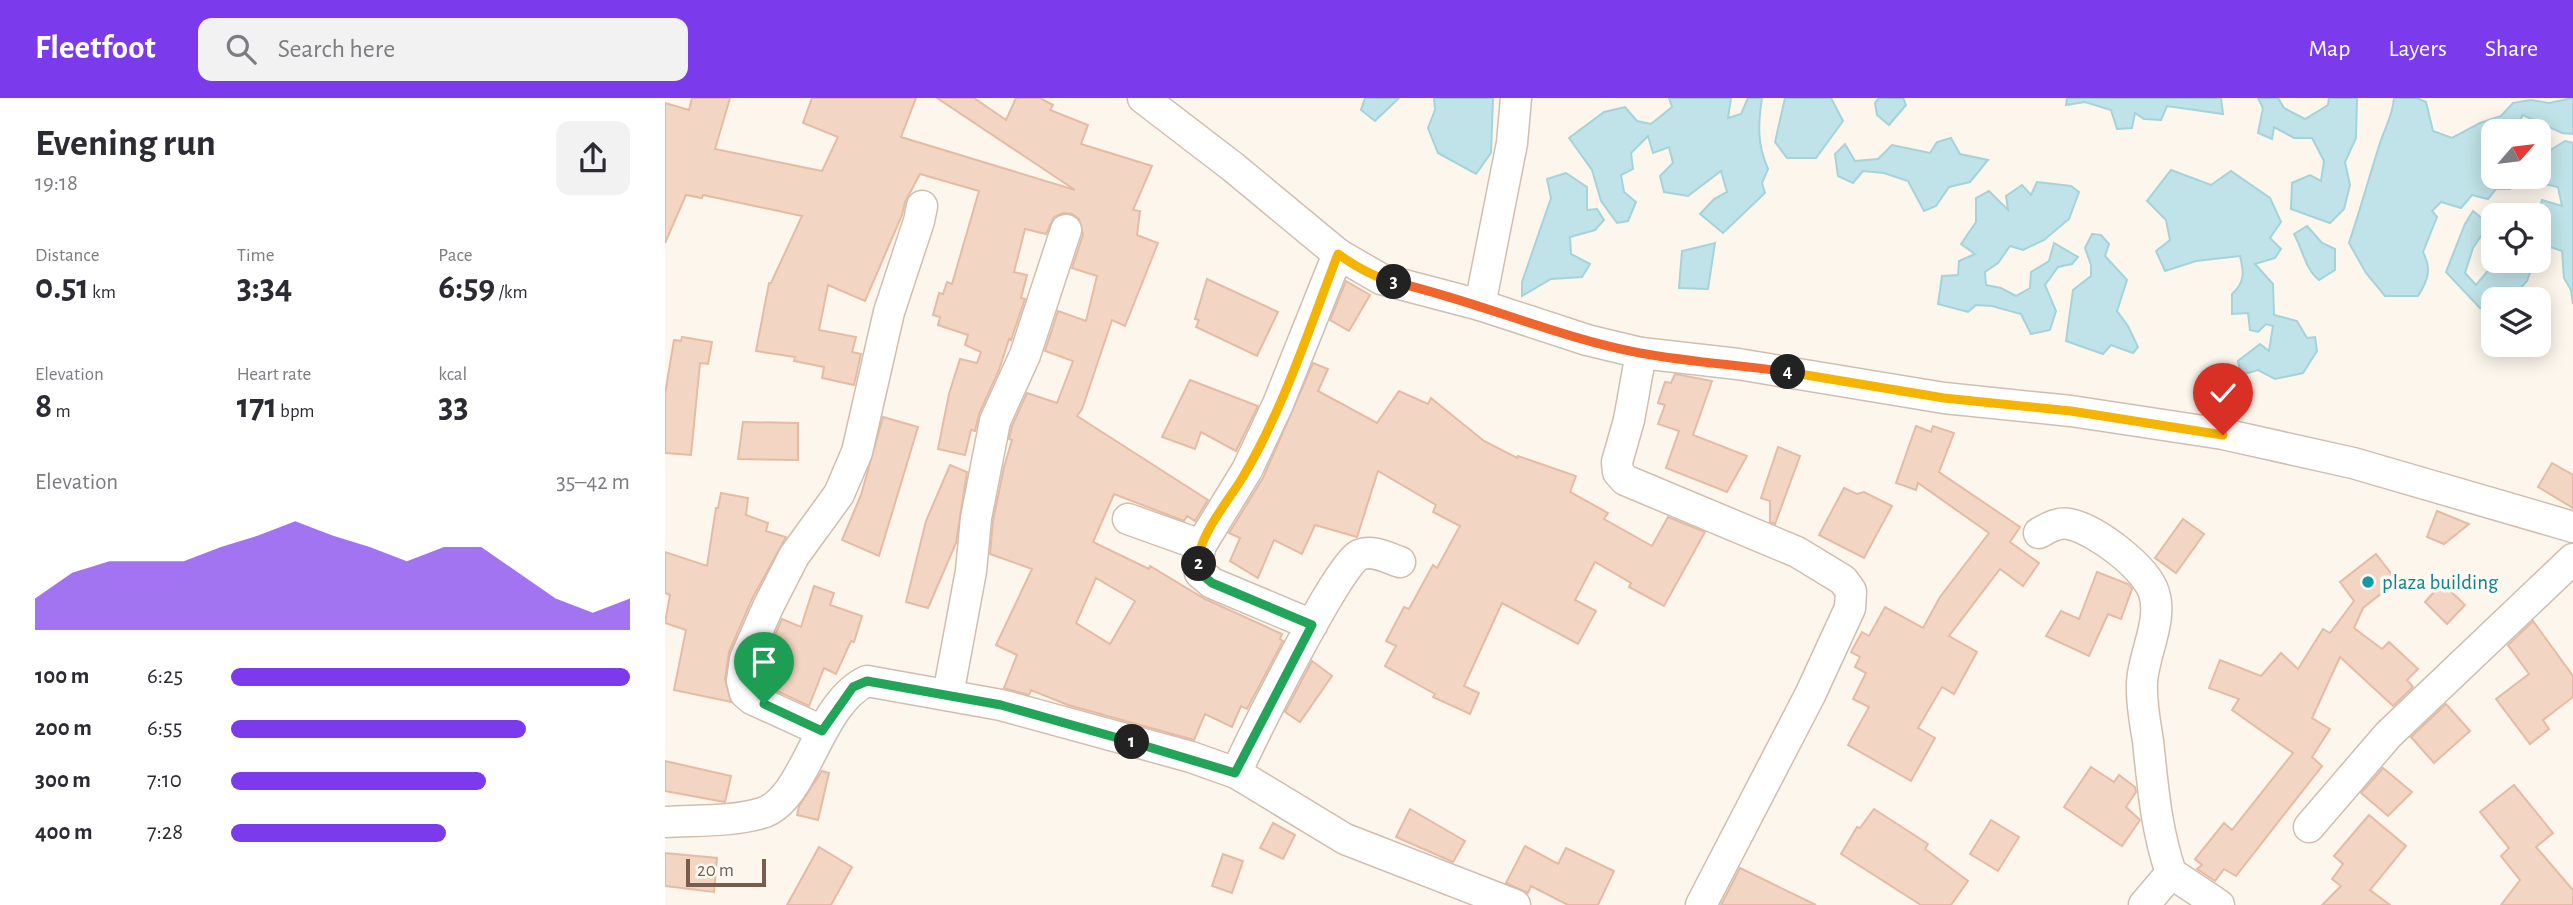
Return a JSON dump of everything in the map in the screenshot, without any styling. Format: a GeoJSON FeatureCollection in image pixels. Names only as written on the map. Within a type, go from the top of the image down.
{"type":"FeatureCollection","features":[{"type":"Feature","properties":{"kind":"street"},"geometry":{"type":"LineString","coordinates":[[1143,98],[1233,167],[1338,254],[1381,279],[1480,304],[1587,340],[1641,353],[1738,364],[1944,398],[2071,411],[2223,435],[2353,463],[2573,527]]}},
{"type":"Feature","properties":{"kind":"street"},"geometry":{"type":"LineString","coordinates":[[1480,304],[1512,143],[1516,98]]}},
{"type":"Feature","properties":{"kind":"street"},"geometry":{"type":"LineString","coordinates":[[822,731],[752,699],[745,692],[742,681],[745,659],[794,556],[839,494],[857,452],[889,312],[922,206]]}},
{"type":"Feature","properties":{"kind":"street"},"geometry":{"type":"LineString","coordinates":[[947,695],[971,571],[976,519],[995,421],[1025,355],[1066,230]]}},
{"type":"Feature","properties":{"kind":"street"},"geometry":{"type":"LineString","coordinates":[[1312,625],[1212,583],[1200,573],[1198,558],[1201,545],[1257,448],[1278,404],[1338,254]]}},
{"type":"Feature","properties":{"kind":"street"},"geometry":{"type":"LineString","coordinates":[[1641,353],[1629,420],[1616,462],[1618,472],[1625,480],[1797,552],[1843,580],[1851,591],[1850,608],[1810,695],[1702,905]]}},
{"type":"Feature","properties":{"kind":"street"},"geometry":{"type":"LineString","coordinates":[[1128,519],[1201,545]]}},
{"type":"Feature","properties":{"kind":"street"},"geometry":{"type":"LineString","coordinates":[[2039,533],[2054,525],[2070,524],[2093,535],[2130,560],[2145,575],[2155,594],[2155,613],[2142,680],[2142,705],[2156,818],[2172,873],[2219,905]]}},
{"type":"Feature","properties":{"kind":"street"},"geometry":{"type":"LineString","coordinates":[[1235,773],[1312,625],[1349,562],[1360,554],[1375,552],[1400,562]]}},
{"type":"Feature","properties":{"kind":"street"},"geometry":{"type":"LineString","coordinates":[[2309,828],[2388,735],[2573,559]]}},
{"type":"Feature","properties":{"kind":"street"},"geometry":{"type":"LineString","coordinates":[[665,822],[764,813],[783,798],[822,731],[853,687],[867,681],[1001,705],[1191,757],[1235,773],[1345,839],[1515,905]]}},
{"type":"Feature","properties":{"kind":"street"},"geometry":{"type":"LineString","coordinates":[[2144,905],[2172,873]]}},
{"type":"Feature","properties":{"kind":"water"},"geometry":{"type":"Polygon","coordinates":[[[1365,98],[1399,98],[1375,121],[1361,110],[1365,98]]]}},
{"type":"Feature","properties":{"kind":"water"},"geometry":{"type":"Polygon","coordinates":[[[1434,98],[1493,98],[1491,153],[1476,174],[1438,153],[1428,128],[1435,110],[1434,98]]]}},
{"type":"Feature","properties":{"kind":"water"},"geometry":{"type":"Polygon","coordinates":[[[1669,98],[1731,98],[1728,118],[1741,114],[1748,98],[1762,98],[1759,134],[1768,169],[1762,183],[1765,193],[1723,233],[1700,214],[1714,199],[1727,192],[1721,171],[1688,196],[1664,192],[1660,176],[1673,163],[1669,147],[1653,153],[1648,136],[1631,153],[1633,169],[1621,175],[1624,192],[1636,202],[1628,221],[1617,223],[1601,201],[1592,170],[1569,138],[1604,112],[1625,107],[1637,121],[1651,124],[1672,107],[1669,98]]]}},
{"type":"Feature","properties":{"kind":"water"},"geometry":{"type":"Polygon","coordinates":[[[1785,98],[1831,98],[1843,121],[1816,158],[1787,158],[1775,142],[1785,98]]]}},
{"type":"Feature","properties":{"kind":"water"},"geometry":{"type":"Polygon","coordinates":[[[1879,98],[1903,98],[1906,105],[1889,125],[1877,115],[1875,103],[1879,98]]]}},
{"type":"Feature","properties":{"kind":"water"},"geometry":{"type":"Polygon","coordinates":[[[2067,98],[2221,98],[2223,114],[2167,106],[2161,120],[2144,119],[2135,113],[2132,128],[2117,129],[2111,110],[2085,102],[2066,105],[2067,98]]]}},
{"type":"Feature","properties":{"kind":"water"},"geometry":{"type":"Polygon","coordinates":[[[2258,98],[2278,98],[2284,108],[2305,119],[2328,105],[2329,98],[2357,98],[2356,138],[2345,162],[2350,185],[2344,209],[2330,223],[2291,209],[2292,183],[2310,175],[2321,181],[2324,161],[2312,138],[2294,138],[2274,127],[2272,139],[2258,133],[2263,108],[2258,98]]]}},
{"type":"Feature","properties":{"kind":"water"},"geometry":{"type":"Polygon","coordinates":[[[2394,98],[2417,98],[2426,102],[2433,131],[2452,138],[2481,123],[2481,189],[2496,189],[2488,199],[2472,195],[2461,208],[2441,202],[2432,211],[2437,217],[2423,252],[2428,275],[2418,296],[2385,296],[2366,273],[2349,243],[2394,98]]]}},
{"type":"Feature","properties":{"kind":"water"},"geometry":{"type":"Polygon","coordinates":[[[2573,98],[2573,134],[2551,128],[2551,119],[2532,119],[2523,115],[2520,119],[2492,119],[2501,116],[2513,103],[2531,100],[2549,103],[2573,98]]]}},
{"type":"Feature","properties":{"kind":"water"},"geometry":{"type":"Polygon","coordinates":[[[1951,138],[1960,154],[1988,160],[1970,182],[1949,187],[1936,206],[1924,211],[1908,181],[1884,173],[1863,171],[1853,183],[1838,176],[1835,154],[1845,144],[1855,161],[1878,159],[1892,145],[1930,153],[1937,142],[1951,138]]]}},
{"type":"Feature","properties":{"kind":"water"},"geometry":{"type":"Polygon","coordinates":[[[2565,141],[2573,143],[2573,304],[2571,290],[2564,278],[2562,251],[2551,247],[2551,203],[2541,203],[2542,200],[2562,206],[2558,187],[2551,185],[2551,150],[2565,141]]]}},
{"type":"Feature","properties":{"kind":"water"},"geometry":{"type":"Polygon","coordinates":[[[2171,170],[2211,185],[2231,171],[2270,198],[2281,222],[2270,238],[2281,249],[2275,258],[2255,264],[2273,284],[2274,315],[2297,321],[2307,338],[2315,337],[2317,351],[2303,373],[2275,379],[2258,370],[2241,375],[2238,361],[2260,344],[2269,351],[2273,326],[2266,324],[2258,332],[2250,330],[2248,313],[2232,314],[2232,294],[2242,277],[2240,256],[2196,261],[2165,271],[2156,251],[2170,240],[2166,220],[2147,201],[2171,170]]]}},
{"type":"Feature","properties":{"kind":"water"},"geometry":{"type":"Polygon","coordinates":[[[1566,173],[1587,187],[1587,210],[1597,209],[1604,220],[1595,230],[1570,237],[1571,254],[1590,264],[1582,277],[1551,279],[1522,296],[1522,282],[1551,198],[1547,179],[1566,173]]]}},
{"type":"Feature","properties":{"kind":"water"},"geometry":{"type":"Polygon","coordinates":[[[2037,182],[2071,186],[2079,192],[2069,219],[2044,240],[2023,250],[2010,246],[1998,263],[1985,272],[1986,285],[2001,288],[2016,296],[2030,288],[2031,272],[2049,261],[2054,243],[2078,257],[2072,264],[2058,267],[2045,285],[2056,311],[2050,330],[2031,334],[2021,314],[1992,306],[1976,305],[1968,312],[1938,304],[1942,276],[1958,275],[1959,261],[1975,254],[1961,244],[1976,222],[1976,198],[1989,191],[2008,210],[2006,196],[2022,185],[2031,195],[2037,182]]]}},
{"type":"Feature","properties":{"kind":"water"},"geometry":{"type":"Polygon","coordinates":[[[2473,211],[2481,218],[2481,236],[2473,248],[2465,273],[2476,285],[2486,273],[2530,273],[2522,287],[2481,287],[2480,308],[2446,272],[2473,211]]]}},
{"type":"Feature","properties":{"kind":"water"},"geometry":{"type":"Polygon","coordinates":[[[2307,226],[2322,243],[2335,249],[2335,270],[2319,280],[2307,265],[2294,234],[2307,226]]]}},
{"type":"Feature","properties":{"kind":"water"},"geometry":{"type":"Polygon","coordinates":[[[2092,234],[2101,235],[2109,244],[2105,256],[2127,280],[2117,311],[2138,347],[2133,353],[2111,345],[2103,354],[2066,341],[2073,290],[2091,276],[2091,265],[2085,248],[2092,234]]]}},
{"type":"Feature","properties":{"kind":"water"},"geometry":{"type":"Polygon","coordinates":[[[1715,243],[1708,289],[1679,288],[1682,251],[1715,243]]]}},
{"type":"Feature","properties":{"kind":"building"},"geometry":{"type":"Polygon","coordinates":[[[692,98],[730,98],[715,149],[822,171],[838,137],[803,123],[812,98],[916,98],[901,137],[1075,190],[937,98],[974,98],[1006,120],[1016,98],[1040,98],[1053,105],[1050,110],[1088,125],[1081,144],[1152,166],[1133,210],[1140,211],[1137,235],[1158,243],[1125,326],[1112,320],[1082,409],[1077,416],[1208,500],[1195,521],[1187,516],[1184,521],[1114,494],[1093,542],[1149,569],[1150,566],[1205,599],[1282,634],[1280,639],[1283,641],[1247,709],[1241,706],[1232,727],[1205,714],[1194,740],[1068,705],[1031,690],[1029,695],[1004,688],[1017,655],[996,645],[1032,569],[990,554],[993,521],[1012,440],[1009,439],[1012,426],[1027,393],[1057,403],[1073,361],[1045,351],[1058,311],[1086,321],[1097,276],[1072,268],[1083,235],[1079,219],[1072,214],[1063,213],[1054,217],[1046,234],[1025,229],[1014,272],[1027,275],[1021,298],[1025,299],[1011,340],[1009,339],[999,370],[979,414],[975,431],[971,430],[965,455],[938,449],[949,394],[960,359],[977,363],[981,352],[965,345],[968,335],[938,325],[940,317],[933,315],[939,293],[943,294],[947,282],[952,284],[979,191],[920,174],[905,202],[865,301],[828,285],[819,330],[856,337],[852,352],[861,354],[854,385],[822,378],[824,367],[794,361],[795,357],[756,351],[769,283],[802,216],[703,195],[702,198],[686,195],[665,243],[665,103],[689,110],[692,98]],[[1096,578],[1076,623],[1110,644],[1135,601],[1096,578]]]}},
{"type":"Feature","properties":{"kind":"building"},"geometry":{"type":"Polygon","coordinates":[[[1207,279],[1278,312],[1257,356],[1196,327],[1199,320],[1195,319],[1207,279]]]}},
{"type":"Feature","properties":{"kind":"building"},"geometry":{"type":"Polygon","coordinates":[[[1346,281],[1370,295],[1349,331],[1330,320],[1346,281]]]}},
{"type":"Feature","properties":{"kind":"building"},"geometry":{"type":"Polygon","coordinates":[[[682,337],[712,342],[708,364],[700,363],[691,455],[665,453],[665,394],[674,340],[681,341],[682,337]]]}},
{"type":"Feature","properties":{"kind":"building"},"geometry":{"type":"Polygon","coordinates":[[[1313,363],[1328,369],[1318,391],[1377,423],[1399,391],[1428,404],[1431,398],[1484,441],[1517,458],[1518,456],[1576,476],[1570,492],[1608,513],[1604,519],[1652,546],[1668,517],[1705,532],[1664,606],[1629,587],[1631,583],[1595,562],[1575,600],[1596,611],[1578,644],[1502,603],[1464,686],[1479,693],[1470,714],[1433,697],[1435,694],[1385,666],[1396,646],[1386,641],[1404,607],[1409,609],[1433,565],[1437,568],[1460,526],[1433,512],[1436,505],[1378,471],[1357,537],[1315,525],[1302,554],[1274,540],[1258,578],[1230,561],[1240,538],[1229,533],[1263,478],[1313,363]]]}},
{"type":"Feature","properties":{"kind":"building"},"geometry":{"type":"Polygon","coordinates":[[[1675,374],[1712,381],[1693,435],[1747,456],[1727,492],[1666,468],[1679,431],[1658,424],[1665,405],[1658,403],[1665,382],[1671,383],[1675,374]]]}},
{"type":"Feature","properties":{"kind":"building"},"geometry":{"type":"Polygon","coordinates":[[[1190,380],[1258,406],[1236,451],[1201,432],[1195,449],[1162,437],[1190,380]]]}},
{"type":"Feature","properties":{"kind":"building"},"geometry":{"type":"Polygon","coordinates":[[[883,417],[918,427],[879,556],[842,540],[861,495],[883,417]]]}},
{"type":"Feature","properties":{"kind":"building"},"geometry":{"type":"Polygon","coordinates":[[[743,422],[798,423],[798,460],[738,459],[743,422]]]}},
{"type":"Feature","properties":{"kind":"building"},"geometry":{"type":"Polygon","coordinates":[[[1916,426],[1931,432],[1933,426],[1954,433],[1939,472],[2020,527],[2010,542],[2039,563],[2023,586],[2000,569],[1949,636],[1977,652],[1954,694],[1942,687],[1918,728],[1935,738],[1911,781],[1848,745],[1869,707],[1853,699],[1866,673],[1855,667],[1860,657],[1851,652],[1862,632],[1869,636],[1885,607],[1923,628],[1940,597],[1989,533],[1918,483],[1916,490],[1896,483],[1916,426]]]}},
{"type":"Feature","properties":{"kind":"building"},"geometry":{"type":"Polygon","coordinates":[[[1778,447],[1800,456],[1775,524],[1770,522],[1770,501],[1761,498],[1778,447]]]}},
{"type":"Feature","properties":{"kind":"building"},"geometry":{"type":"Polygon","coordinates":[[[2552,463],[2573,475],[2573,508],[2538,487],[2552,463]]]}},
{"type":"Feature","properties":{"kind":"building"},"geometry":{"type":"Polygon","coordinates":[[[950,465],[967,472],[956,543],[928,608],[906,602],[926,521],[950,465]]]}},
{"type":"Feature","properties":{"kind":"building"},"geometry":{"type":"Polygon","coordinates":[[[1844,488],[1857,494],[1864,492],[1892,506],[1864,558],[1819,535],[1844,488]]]}},
{"type":"Feature","properties":{"kind":"building"},"geometry":{"type":"Polygon","coordinates":[[[721,493],[748,498],[746,515],[768,523],[766,531],[786,537],[752,599],[729,652],[725,679],[731,702],[674,690],[686,630],[665,623],[670,595],[665,593],[665,552],[707,566],[721,493]]]}},
{"type":"Feature","properties":{"kind":"building"},"geometry":{"type":"Polygon","coordinates":[[[2437,511],[2469,524],[2444,544],[2427,537],[2437,511]]]}},
{"type":"Feature","properties":{"kind":"building"},"geometry":{"type":"Polygon","coordinates":[[[2183,519],[2204,534],[2176,573],[2155,558],[2183,519]]]}},
{"type":"Feature","properties":{"kind":"building"},"geometry":{"type":"Polygon","coordinates":[[[2376,554],[2397,581],[2363,608],[2354,628],[2382,649],[2389,642],[2418,669],[2407,680],[2413,687],[2393,706],[2340,657],[2312,718],[2330,729],[2312,757],[2322,766],[2236,876],[2224,869],[2215,881],[2197,869],[2202,865],[2195,859],[2224,823],[2232,830],[2293,753],[2232,710],[2239,699],[2209,688],[2220,660],[2261,676],[2281,653],[2298,669],[2323,629],[2330,633],[2354,601],[2340,582],[2376,554]]]}},
{"type":"Feature","properties":{"kind":"building"},"geometry":{"type":"Polygon","coordinates":[[[2097,572],[2128,584],[2132,589],[2121,619],[2108,614],[2089,656],[2046,636],[2061,611],[2079,619],[2097,572]]]}},
{"type":"Feature","properties":{"kind":"building"},"geometry":{"type":"Polygon","coordinates":[[[2442,583],[2465,605],[2447,624],[2425,602],[2442,583]]]}},
{"type":"Feature","properties":{"kind":"building"},"geometry":{"type":"Polygon","coordinates":[[[814,586],[834,593],[830,605],[862,616],[854,642],[851,641],[836,674],[824,668],[809,706],[762,684],[760,680],[762,664],[782,619],[801,627],[814,586]]]}},
{"type":"Feature","properties":{"kind":"building"},"geometry":{"type":"Polygon","coordinates":[[[2533,621],[2573,676],[2573,697],[2543,720],[2549,729],[2530,744],[2496,699],[2529,674],[2508,645],[2533,621]]]}},
{"type":"Feature","properties":{"kind":"building"},"geometry":{"type":"Polygon","coordinates":[[[1312,661],[1332,676],[1300,722],[1285,712],[1312,661]]]}},
{"type":"Feature","properties":{"kind":"building"},"geometry":{"type":"Polygon","coordinates":[[[2446,704],[2470,731],[2434,763],[2411,737],[2446,704]]]}},
{"type":"Feature","properties":{"kind":"building"},"geometry":{"type":"Polygon","coordinates":[[[665,761],[731,776],[725,802],[665,791],[665,761]]]}},
{"type":"Feature","properties":{"kind":"building"},"geometry":{"type":"Polygon","coordinates":[[[2091,767],[2114,782],[2119,775],[2135,787],[2136,792],[2126,807],[2140,820],[2122,846],[2064,807],[2091,767]]]}},
{"type":"Feature","properties":{"kind":"building"},"geometry":{"type":"Polygon","coordinates":[[[2383,768],[2412,792],[2388,816],[2361,793],[2383,768]]]}},
{"type":"Feature","properties":{"kind":"building"},"geometry":{"type":"Polygon","coordinates":[[[822,771],[829,773],[818,820],[797,815],[799,806],[822,771]]]}},
{"type":"Feature","properties":{"kind":"building"},"geometry":{"type":"Polygon","coordinates":[[[2514,785],[2553,833],[2536,847],[2573,890],[2573,905],[2501,905],[2520,880],[2501,856],[2509,848],[2480,812],[2514,785]]]}},
{"type":"Feature","properties":{"kind":"building"},"geometry":{"type":"Polygon","coordinates":[[[1410,809],[1465,841],[1453,862],[1396,837],[1410,809]]]}},
{"type":"Feature","properties":{"kind":"building"},"geometry":{"type":"Polygon","coordinates":[[[1874,809],[1928,844],[1925,849],[1968,881],[1951,905],[1921,905],[1841,854],[1857,827],[1860,828],[1874,809]]]}},
{"type":"Feature","properties":{"kind":"building"},"geometry":{"type":"Polygon","coordinates":[[[2369,815],[2406,846],[2370,890],[2390,905],[2322,905],[2341,886],[2332,879],[2343,864],[2334,856],[2369,815]]]}},
{"type":"Feature","properties":{"kind":"building"},"geometry":{"type":"Polygon","coordinates":[[[1991,820],[2019,837],[1998,871],[1970,854],[1991,820]]]}},
{"type":"Feature","properties":{"kind":"building"},"geometry":{"type":"Polygon","coordinates":[[[1273,823],[1295,835],[1283,859],[1260,848],[1273,823]]]}},
{"type":"Feature","properties":{"kind":"building"},"geometry":{"type":"Polygon","coordinates":[[[1525,846],[1558,864],[1566,848],[1614,871],[1598,905],[1568,905],[1531,886],[1528,893],[1506,883],[1525,846]]]}},
{"type":"Feature","properties":{"kind":"building"},"geometry":{"type":"Polygon","coordinates":[[[819,847],[852,867],[831,905],[787,905],[819,847]]]}},
{"type":"Feature","properties":{"kind":"building"},"geometry":{"type":"Polygon","coordinates":[[[665,853],[717,858],[714,892],[665,886],[665,853]]]}},
{"type":"Feature","properties":{"kind":"building"},"geometry":{"type":"Polygon","coordinates":[[[1223,854],[1243,861],[1232,893],[1212,886],[1223,854]]]}},
{"type":"Feature","properties":{"kind":"building"},"geometry":{"type":"Polygon","coordinates":[[[1740,868],[1816,905],[1721,905],[1740,868]]]}},
{"type":"Feature","properties":{"kind":"place","name":"plaza building"},"geometry":{"type":"Point","coordinates":[2368,582]}},
{"type":"Feature","properties":{"kind":"route"},"geometry":{"type":"LineString","coordinates":[[764,704],[822,731],[853,687],[867,681],[1001,705],[1191,757],[1235,773],[1312,625],[1212,583],[1200,573],[1198,558],[1201,545],[1247,470],[1278,404],[1338,254],[1381,279],[1480,304],[1587,340],[1641,353],[1738,364],[1944,398],[2071,411],[2223,435]]}}]}
